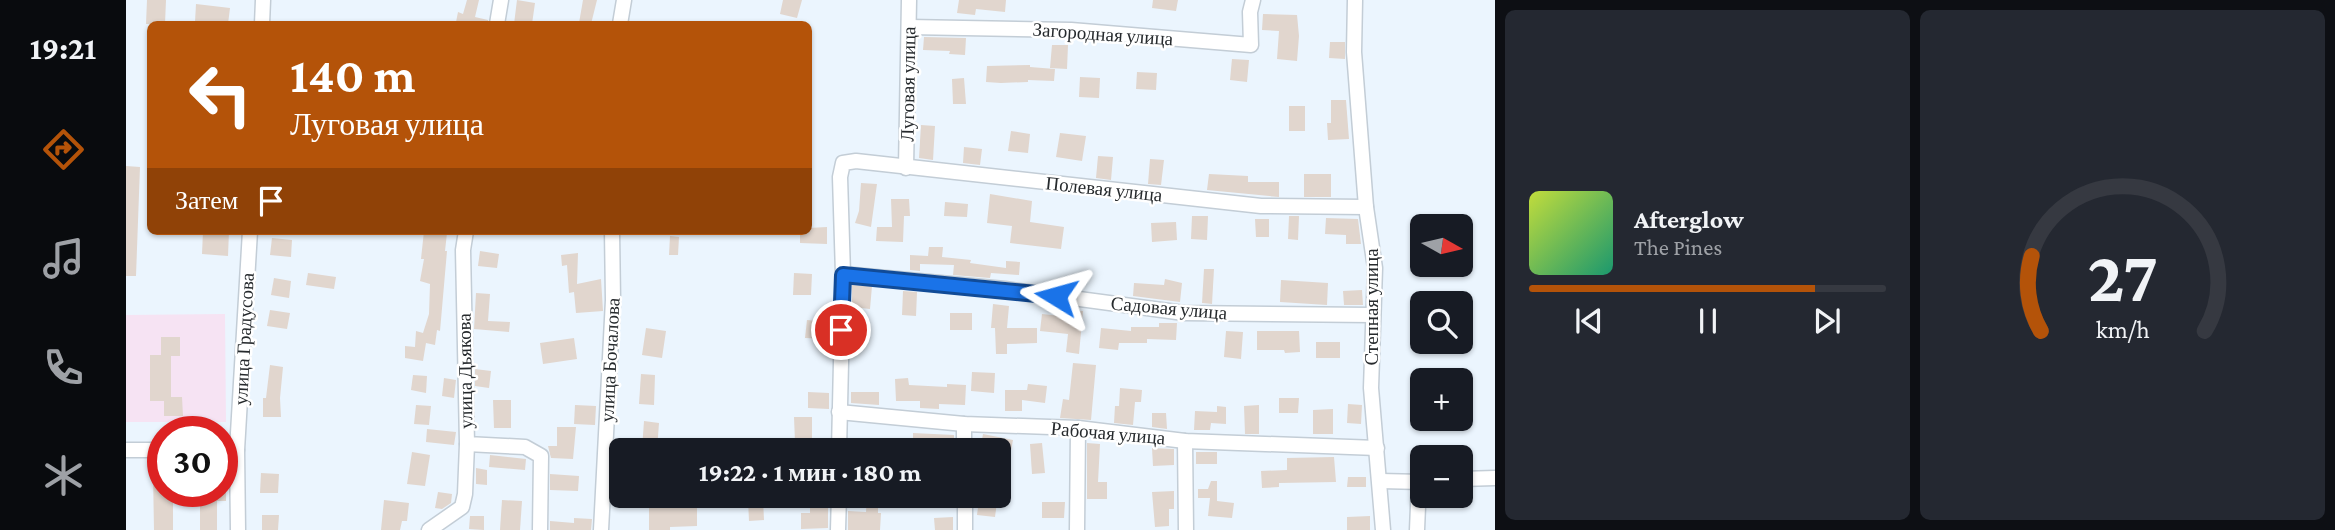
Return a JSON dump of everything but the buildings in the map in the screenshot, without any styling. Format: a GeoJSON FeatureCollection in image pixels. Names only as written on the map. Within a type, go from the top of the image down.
{"type":"FeatureCollection","features":[{"type":"Feature","properties":{"kind":"street"},"geometry":{"type":"LineString","coordinates":[[262,21],[263,0]]}},
{"type":"Feature","properties":{"kind":"street"},"geometry":{"type":"LineString","coordinates":[[498,21],[501,0]]}},
{"type":"Feature","properties":{"kind":"street"},"geometry":{"type":"LineString","coordinates":[[620,21],[624,0]]}},
{"type":"Feature","properties":{"kind":"street","name":"Луговая улица"},"geometry":{"type":"LineString","coordinates":[[906,168],[909,0]]}},
{"type":"Feature","properties":{"kind":"street","name":"Загородная улица"},"geometry":{"type":"LineString","coordinates":[[909,27],[1071,30],[1251,45],[1250,12],[1253,0]]}},
{"type":"Feature","properties":{"kind":"street","name":"Степная улица"},"geometry":{"type":"LineString","coordinates":[[1355,0],[1354,52],[1366,207],[1374,268],[1371,388],[1383,530]]}},
{"type":"Feature","properties":{"kind":"street","name":"Полевая улица"},"geometry":{"type":"LineString","coordinates":[[843,275],[840,177],[843,163],[856,161],[1261,206],[1366,207]]}},
{"type":"Feature","properties":{"kind":"street","name":"улица Градусова"},"geometry":{"type":"LineString","coordinates":[[238,433],[250,235]]}},
{"type":"Feature","properties":{"kind":"street","name":"улица Дьякова"},"geometry":{"type":"LineString","coordinates":[[465,235],[463,250],[467,444],[525,447],[541,456],[540,530]]}},
{"type":"Feature","properties":{"kind":"street","name":"улица Бочалова"},"geometry":{"type":"LineString","coordinates":[[601,530],[614,300],[612,235]]}},
{"type":"Feature","properties":{"kind":"street"},"geometry":{"type":"LineString","coordinates":[[839,438],[843,275]]}},
{"type":"Feature","properties":{"kind":"street","name":"Садовая улица"},"geometry":{"type":"LineString","coordinates":[[843,275],[1005,289],[1184,313],[1372,315]]}},
{"type":"Feature","properties":{"kind":"street","name":"Рабочая улица"},"geometry":{"type":"LineString","coordinates":[[839,412],[964,424],[1078,428],[1185,441],[1377,448]]}},
{"type":"Feature","properties":{"kind":"street"},"geometry":{"type":"LineString","coordinates":[[964,424],[964,438]]}},
{"type":"Feature","properties":{"kind":"street"},"geometry":{"type":"LineString","coordinates":[[1077,530],[1078,428]]}},
{"type":"Feature","properties":{"kind":"street"},"geometry":{"type":"LineString","coordinates":[[1185,441],[1186,530]]}},
{"type":"Feature","properties":{"kind":"street"},"geometry":{"type":"LineString","coordinates":[[429,530],[461,507],[465,494],[467,444]]}},
{"type":"Feature","properties":{"kind":"street"},"geometry":{"type":"LineString","coordinates":[[126,450],[147,450]]}},
{"type":"Feature","properties":{"kind":"street"},"geometry":{"type":"LineString","coordinates":[[1473,479],[1495,478]]}},
{"type":"Feature","properties":{"kind":"street"},"geometry":{"type":"LineString","coordinates":[[1380,481],[1410,482]]}},
{"type":"Feature","properties":{"kind":"street","name":"улица Градусова"},"geometry":{"type":"LineString","coordinates":[[238,507],[238,530]]}},
{"type":"Feature","properties":{"kind":"street"},"geometry":{"type":"LineString","coordinates":[[838,530],[839,508]]}},
{"type":"Feature","properties":{"kind":"street"},"geometry":{"type":"LineString","coordinates":[[965,508],[965,530]]}},
{"type":"Feature","properties":{"kind":"street"},"geometry":{"type":"LineString","coordinates":[[1417,530],[1419,508]]}},
{"type":"Feature","properties":{"kind":"shaded area"},"geometry":{"type":"Polygon","coordinates":[[[225,314],[226,416],[147,416],[147,422],[126,422],[126,315],[225,314]]]}},
{"type":"Feature","properties":{"kind":"route"},"geometry":{"type":"LineString","coordinates":[[841,330],[843,275],[1056,296]]}}]}
